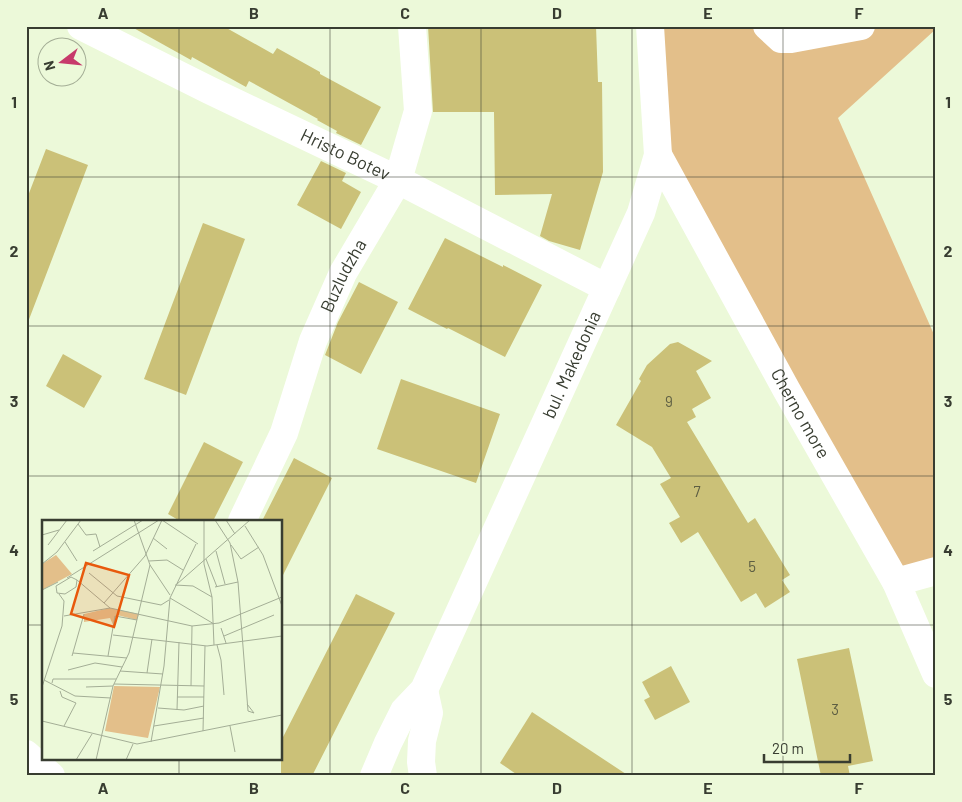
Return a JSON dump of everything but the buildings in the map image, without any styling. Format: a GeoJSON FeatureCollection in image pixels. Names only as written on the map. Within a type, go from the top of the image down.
{"type":"FeatureCollection","features":[{"type":"Feature","properties":{"kind":"street","name":"Hristo Botev"},"geometry":{"type":"LineString","coordinates":[[81,26],[209,90],[398,180],[607,288]]}},
{"type":"Feature","properties":{"kind":"street","name":"Buzludzha"},"geometry":{"type":"LineString","coordinates":[[242,520],[284,433],[313,341],[343,273],[398,180],[418,111],[412,26]]}},
{"type":"Feature","properties":{"kind":"street","name":"bul. Makedonia"},"geometry":{"type":"LineString","coordinates":[[374,776],[404,711],[424,690],[641,213],[658,155],[650,26]]}},
{"type":"Feature","properties":{"kind":"street"},"geometry":{"type":"LineString","coordinates":[[767,26],[781,39],[786,39],[861,26]]}},
{"type":"Feature","properties":{"kind":"street","name":"Cherno more"},"geometry":{"type":"LineString","coordinates":[[658,155],[786,389],[896,582],[936,674]]}},
{"type":"Feature","properties":{"kind":"street"},"geometry":{"type":"LineString","coordinates":[[896,582],[936,571]]}},
{"type":"Feature","properties":{"kind":"street"},"geometry":{"type":"LineString","coordinates":[[423,776],[421,762],[422,741],[429,713],[424,690]]}},
{"type":"Feature","properties":{"kind":"street"},"geometry":{"type":"LineString","coordinates":[[26,754],[51,776]]}},
{"type":"Feature","properties":{"kind":"shaded area"},"geometry":{"type":"Polygon","coordinates":[[[650,26],[936,26],[936,29],[838,118],[936,339],[936,571],[896,582],[658,155],[650,26]]]}}]}
